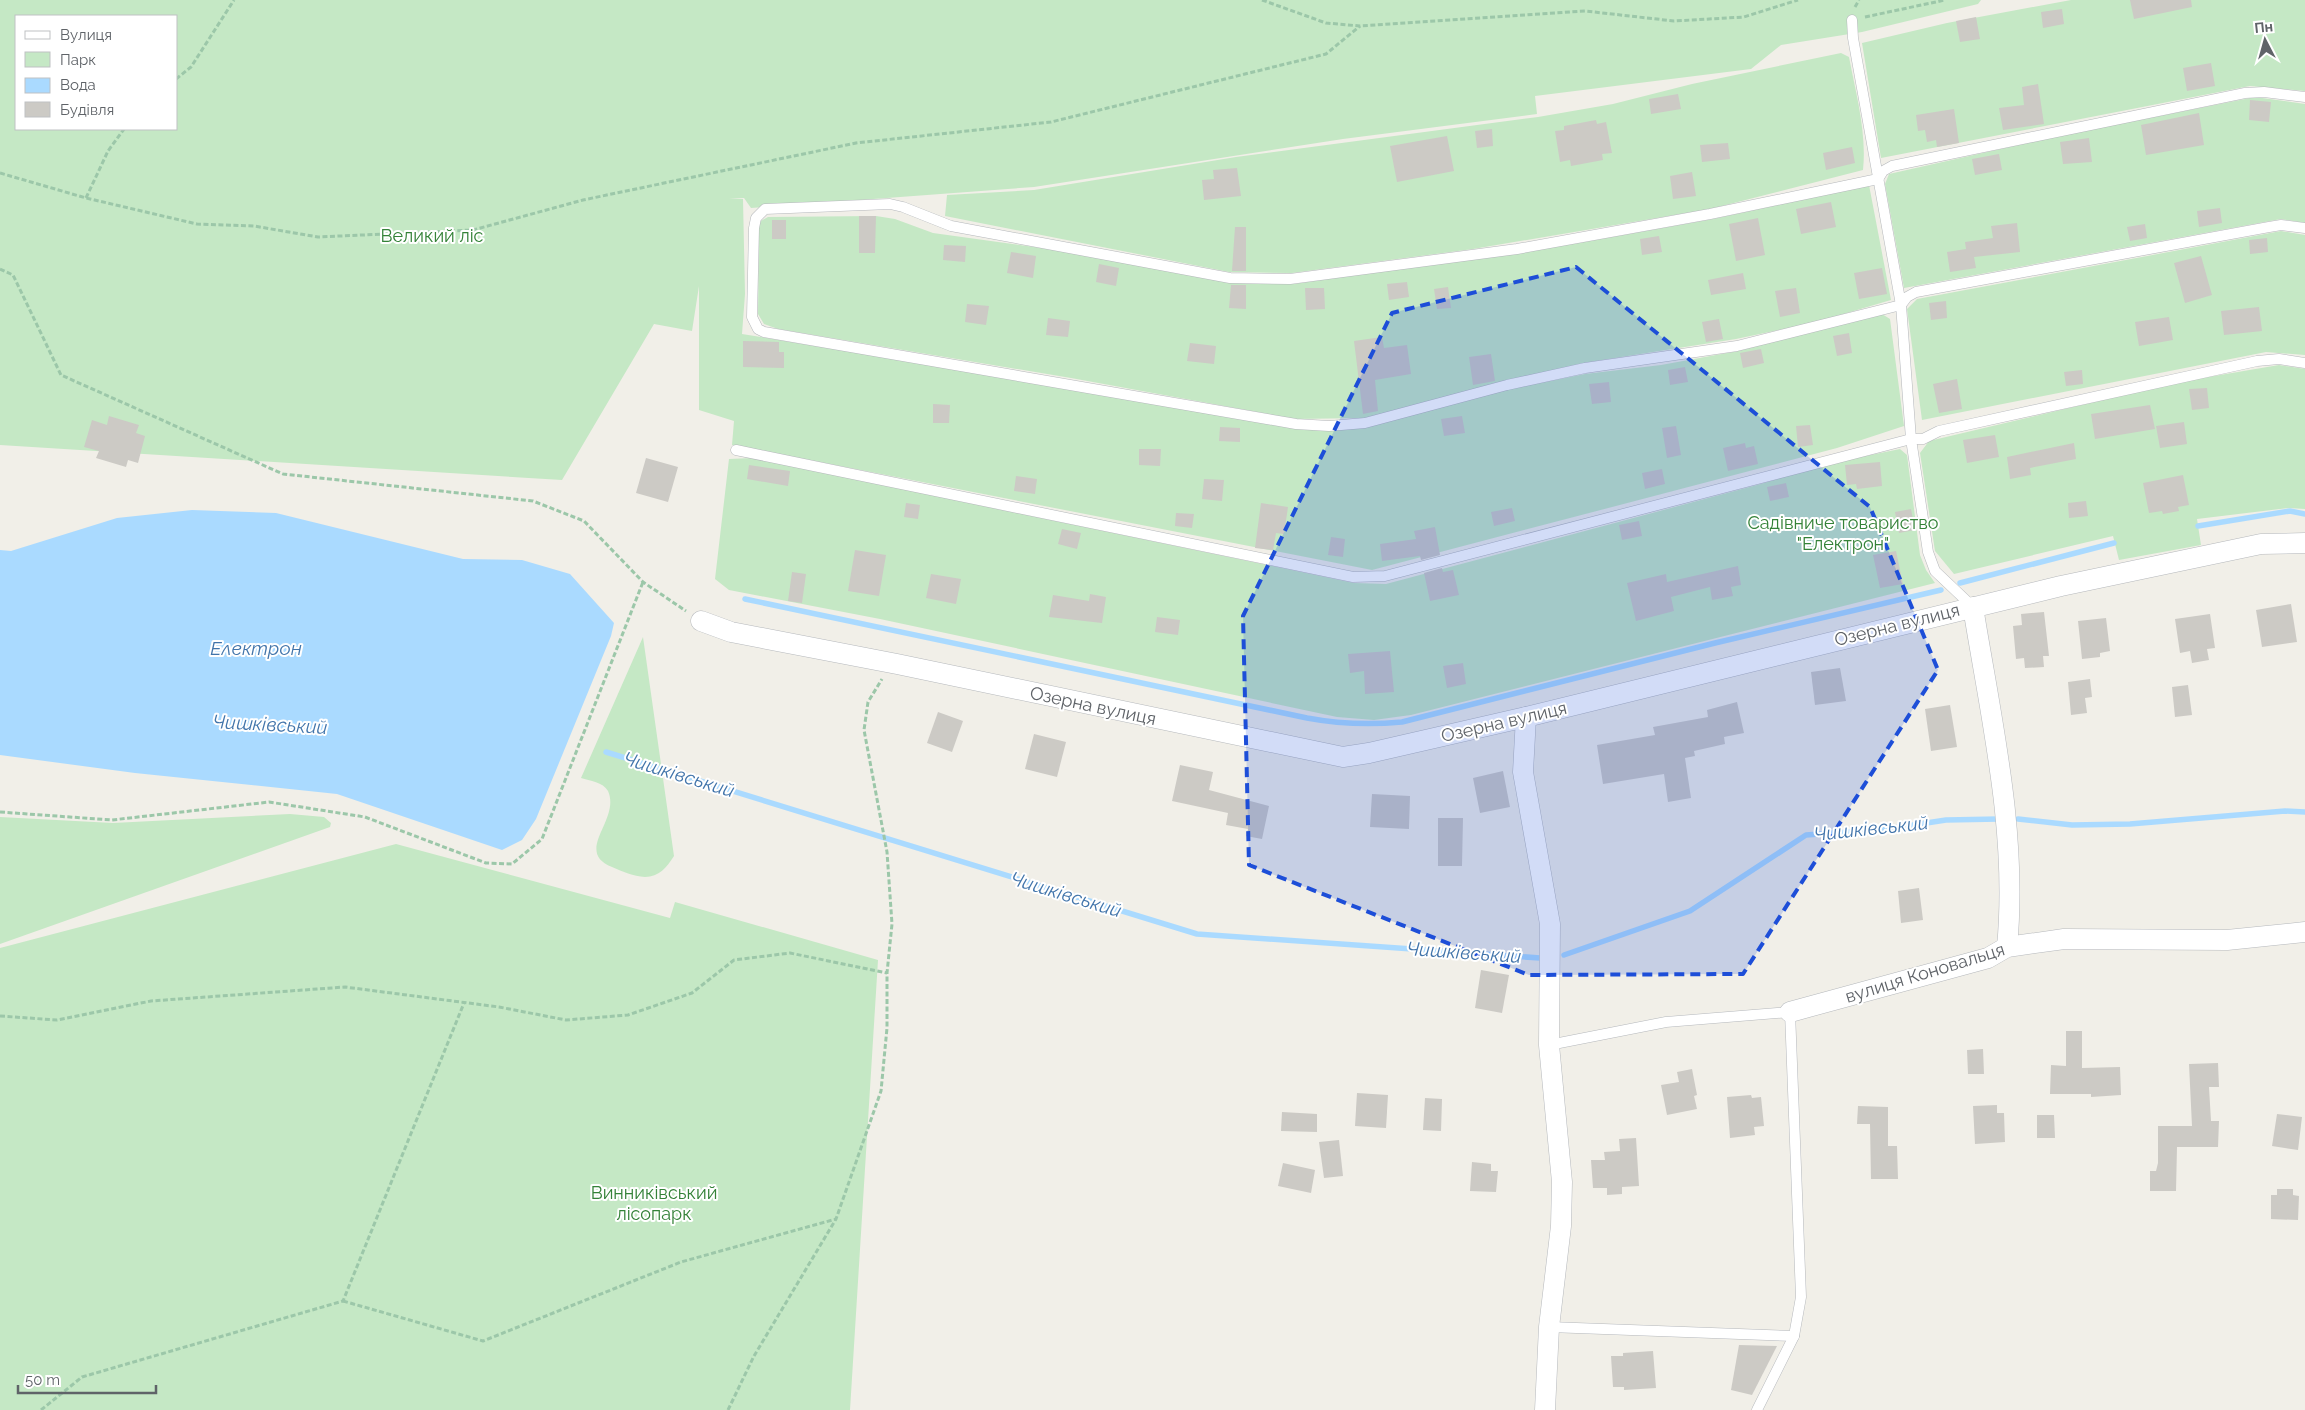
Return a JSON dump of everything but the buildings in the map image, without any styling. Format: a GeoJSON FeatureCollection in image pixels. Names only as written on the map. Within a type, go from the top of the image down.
{"type":"FeatureCollection","features":[{"type":"Feature","properties":{"kind":"street","name":"Озерна вулиця"},"geometry":{"type":"LineString","coordinates":[[701,621],[731,632],[897,664],[1343,756],[1369,754],[1526,717],[2061,586],[2261,544],[2305,543]]}},
{"type":"Feature","properties":{"kind":"street"},"geometry":{"type":"LineString","coordinates":[[1973,607],[2006,812],[2010,902],[2007,947]]}},
{"type":"Feature","properties":{"kind":"street"},"geometry":{"type":"LineString","coordinates":[[1526,717],[1523,772],[1550,924],[1549,1045],[1562,1182],[1561,1226],[1549,1327],[1545,1410]]}},
{"type":"Feature","properties":{"kind":"street","name":"вулиця Коновальця"},"geometry":{"type":"LineString","coordinates":[[1790,1012],[1988,958],[2007,947],[2064,939],[2227,940],[2305,932]]}},
{"type":"Feature","properties":{"kind":"lane"},"geometry":{"type":"LineString","coordinates":[[1852,20],[1853,38],[1900,305],[1911,439],[1931,558],[1936,571],[1973,607]]}},
{"type":"Feature","properties":{"kind":"lane"},"geometry":{"type":"LineString","coordinates":[[2305,97],[2264,92],[2245,93],[1892,166],[1883,171],[1878,179],[1710,214],[1517,248],[1290,278],[1230,278],[951,226],[903,207],[890,204],[765,209],[756,218],[754,228],[752,317],[758,329],[764,332],[1296,424],[1329,426],[1365,423],[1507,385],[1585,368],[1737,346],[1900,305],[1907,297],[1925,290],[2281,225],[2305,228]]}},
{"type":"Feature","properties":{"kind":"lane"},"geometry":{"type":"LineString","coordinates":[[736,450],[1353,577],[1385,576],[1911,439],[1923,439],[1938,431],[2257,361],[2279,359],[2305,363]]}},
{"type":"Feature","properties":{"kind":"lane"},"geometry":{"type":"LineString","coordinates":[[1757,1410],[1794,1336],[1802,1297],[1790,1012]]}},
{"type":"Feature","properties":{"kind":"lane","name":"вулиця Коновальця"},"geometry":{"type":"LineString","coordinates":[[1549,1045],[1666,1022],[1790,1012]]}},
{"type":"Feature","properties":{"kind":"lane"},"geometry":{"type":"LineString","coordinates":[[1549,1327],[1794,1336]]}},
{"type":"Feature","properties":{"kind":"path"},"geometry":{"type":"LineString","coordinates":[[178,77],[191,67],[234,0]]}},
{"type":"Feature","properties":{"kind":"path"},"geometry":{"type":"LineString","coordinates":[[1262,0],[1326,22],[1360,26],[1585,11],[1674,21],[1735,18],[1797,1]]}},
{"type":"Feature","properties":{"kind":"path"},"geometry":{"type":"LineString","coordinates":[[1852,20],[1945,0]]}},
{"type":"Feature","properties":{"kind":"path"},"geometry":{"type":"LineString","coordinates":[[0,173],[86,198],[197,224],[254,226],[318,237],[472,230],[583,200],[856,143],[1050,122],[1326,54],[1360,26]]}},
{"type":"Feature","properties":{"kind":"path"},"geometry":{"type":"LineString","coordinates":[[86,198],[108,151],[123,130]]}},
{"type":"Feature","properties":{"kind":"path"},"geometry":{"type":"LineString","coordinates":[[0,269],[13,275],[61,375],[283,474],[533,501],[584,520],[643,582],[701,621]]}},
{"type":"Feature","properties":{"kind":"path"},"geometry":{"type":"LineString","coordinates":[[0,812],[112,820],[269,802],[364,817],[486,863],[512,864],[542,840],[643,582]]}},
{"type":"Feature","properties":{"kind":"path"},"geometry":{"type":"LineString","coordinates":[[728,1410],[754,1356],[836,1219],[881,1091],[887,1028],[887,973],[892,924],[887,852],[864,730],[868,702],[879,682],[897,664]]}},
{"type":"Feature","properties":{"kind":"path"},"geometry":{"type":"LineString","coordinates":[[0,1016],[57,1020],[151,1001],[345,988],[464,1003],[566,1020],[628,1015],[692,993],[734,960],[790,953],[887,973]]}},
{"type":"Feature","properties":{"kind":"path"},"geometry":{"type":"LineString","coordinates":[[343,1301],[464,1003]]}},
{"type":"Feature","properties":{"kind":"path"},"geometry":{"type":"LineString","coordinates":[[41,1410],[82,1377],[343,1301],[484,1340],[681,1262],[836,1219]]}},
{"type":"Feature","properties":{"kind":"highlighted area"},"geometry":{"type":"Polygon","coordinates":[[[1576,267],[1870,507],[1938,670],[1743,974],[1529,975],[1249,865],[1243,616],[1392,313],[1576,267]]]}},
{"type":"Feature","properties":{"kind":"green space","name":"Великий ліс"},"geometry":{"type":"Polygon","coordinates":[[[0,0],[1981,0],[1978,4],[1862,32],[1781,45],[1751,69],[1535,96],[1537,114],[1343,139],[1034,187],[751,208],[744,198],[729,199],[743,199],[745,294],[742,334],[1331,431],[1505,390],[1585,374],[1661,365],[1738,351],[1882,314],[1890,319],[1904,426],[1837,448],[1372,570],[732,445],[734,421],[699,410],[699,286],[692,331],[654,324],[562,480],[0,445],[0,0]]]}},
{"type":"Feature","properties":{"kind":"green space"},"geometry":{"type":"Polygon","coordinates":[[[2071,0],[2305,0],[2305,91],[2250,86],[1881,158],[1862,43],[1947,23],[2071,0]]]}},
{"type":"Feature","properties":{"kind":"green space"},"geometry":{"type":"Polygon","coordinates":[[[1841,53],[1849,57],[1858,99],[1864,156],[1863,170],[1710,209],[1473,249],[1292,273],[1229,272],[945,216],[947,195],[1034,190],[1236,157],[1538,117],[1613,104],[1692,84],[1841,53]]]}},
{"type":"Feature","properties":{"kind":"green space"},"geometry":{"type":"Polygon","coordinates":[[[2255,97],[2305,104],[2305,223],[2281,219],[1904,288],[1885,184],[1889,174],[2054,137],[2255,97]]]}},
{"type":"Feature","properties":{"kind":"green space"},"geometry":{"type":"Polygon","coordinates":[[[1869,185],[1891,300],[1813,323],[1736,339],[1583,363],[1364,418],[1295,419],[1071,378],[778,329],[764,324],[758,314],[759,222],[768,217],[876,216],[895,219],[933,233],[1085,254],[1223,281],[1293,284],[1567,245],[1713,219],[1869,185]]]}},
{"type":"Feature","properties":{"kind":"green space"},"geometry":{"type":"Polygon","coordinates":[[[2281,231],[2305,235],[2305,355],[2266,352],[1922,420],[1907,309],[1917,299],[2281,231]]]}},
{"type":"Feature","properties":{"kind":"green space","name":"Садівниче товариство \"Електрон\""},"geometry":{"type":"Polygon","coordinates":[[[2279,365],[2305,369],[2305,509],[2289,508],[2197,519],[2201,545],[2119,560],[2113,536],[1954,574],[1935,551],[1920,453],[1929,441],[2179,382],[2279,365]]]}},
{"type":"Feature","properties":{"kind":"green space","name":"Садівниче товариство \"Електрон\""},"geometry":{"type":"Polygon","coordinates":[[[1900,449],[1907,455],[1920,555],[1926,570],[1935,583],[1411,715],[1374,720],[1337,717],[880,619],[729,590],[715,579],[729,459],[752,458],[1354,583],[1386,584],[1757,485],[1831,463],[1900,449]]]}},
{"type":"Feature","properties":{"kind":"green space"},"geometry":{"type":"Polygon","coordinates":[[[643,637],[674,856],[662,871],[650,877],[636,876],[624,872],[601,860],[597,852],[597,844],[609,813],[608,791],[600,784],[581,778],[643,637]]]}},
{"type":"Feature","properties":{"kind":"green space"},"geometry":{"type":"Polygon","coordinates":[[[290,814],[324,817],[331,823],[330,827],[0,944],[0,817],[113,823],[290,814]]]}},
{"type":"Feature","properties":{"kind":"green space","name":"Винниківський лісопарк"},"geometry":{"type":"Polygon","coordinates":[[[396,844],[670,918],[675,902],[878,960],[850,1410],[0,1410],[0,948],[396,844]]]}},
{"type":"Feature","properties":{"kind":"water","name":"Електрон"},"geometry":{"type":"Polygon","coordinates":[[[192,510],[276,513],[463,559],[522,560],[570,574],[614,623],[611,636],[536,819],[522,840],[502,850],[337,794],[135,773],[0,755],[0,550],[11,551],[117,518],[192,510]]]}},
{"type":"Feature","properties":{"kind":"waterway"},"geometry":{"type":"LineString","coordinates":[[2198,526],[2290,511],[2305,514]]}},
{"type":"Feature","properties":{"kind":"waterway"},"geometry":{"type":"LineString","coordinates":[[1960,583],[2114,543]]}},
{"type":"Feature","properties":{"kind":"waterway"},"geometry":{"type":"LineString","coordinates":[[745,599],[1307,718],[1331,722],[1366,724],[1402,722],[1715,643],[1941,590]]}},
{"type":"Feature","properties":{"kind":"waterway","name":"Чишківський"},"geometry":{"type":"LineString","coordinates":[[606,752],[1197,934],[1540,958]]}},
{"type":"Feature","properties":{"kind":"waterway","name":"Чишківський"},"geometry":{"type":"LineString","coordinates":[[2018,819],[2072,825],[2130,824],[2285,811],[2305,812]]}},
{"type":"Feature","properties":{"kind":"waterway","name":"Чишківський"},"geometry":{"type":"LineString","coordinates":[[1564,955],[1690,911],[1806,835],[1887,829],[1946,820],[1999,819]]}}]}
